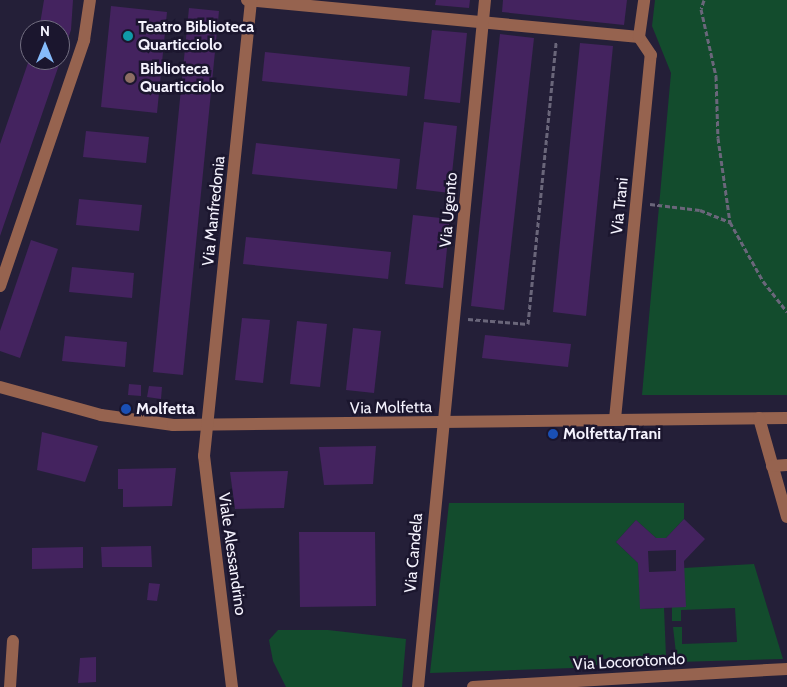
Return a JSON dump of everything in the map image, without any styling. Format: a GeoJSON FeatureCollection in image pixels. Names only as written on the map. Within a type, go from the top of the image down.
{"type":"FeatureCollection","features":[{"type":"Feature","properties":{"kind":"street"},"geometry":{"type":"LineString","coordinates":[[0,286],[84,40],[90,0]]}},
{"type":"Feature","properties":{"kind":"street"},"geometry":{"type":"LineString","coordinates":[[247,0],[482,20],[639,37],[644,0]]}},
{"type":"Feature","properties":{"kind":"street","name":"Via Manfredonia"},"geometry":{"type":"LineString","coordinates":[[208,426],[251,0]]}},
{"type":"Feature","properties":{"kind":"street","name":"Via Ugento"},"geometry":{"type":"LineString","coordinates":[[442,423],[455,318],[485,0]]}},
{"type":"Feature","properties":{"kind":"street","name":"Via Trani"},"geometry":{"type":"LineString","coordinates":[[615,419],[652,55],[639,37]]}},
{"type":"Feature","properties":{"kind":"street","name":"Via Molfetta"},"geometry":{"type":"LineString","coordinates":[[0,387],[130,421],[208,426],[787,418]]}},
{"type":"Feature","properties":{"kind":"street"},"geometry":{"type":"LineString","coordinates":[[759,418],[787,517]]}},
{"type":"Feature","properties":{"kind":"street","name":"Via Candela"},"geometry":{"type":"LineString","coordinates":[[418,687],[442,423]]}},
{"type":"Feature","properties":{"kind":"street","name":"Viale Alessandrino"},"geometry":{"type":"LineString","coordinates":[[208,426],[205,478],[232,687]]}},
{"type":"Feature","properties":{"kind":"street"},"geometry":{"type":"LineString","coordinates":[[772,466],[787,465]]}},
{"type":"Feature","properties":{"kind":"street"},"geometry":{"type":"LineString","coordinates":[[10,687],[13,641]]}},
{"type":"Feature","properties":{"kind":"street","name":"Via Locorotondo"},"geometry":{"type":"LineString","coordinates":[[473,687],[787,669]]}},
{"type":"Feature","properties":{"kind":"path"},"geometry":{"type":"LineString","coordinates":[[704,0],[701,9],[716,76],[718,138],[730,222],[763,281],[787,312]]}},
{"type":"Feature","properties":{"kind":"path"},"geometry":{"type":"LineString","coordinates":[[455,318],[528,324],[557,29]]}},
{"type":"Feature","properties":{"kind":"path"},"geometry":{"type":"LineString","coordinates":[[637,203],[700,210],[730,222]]}},
{"type":"Feature","properties":{"kind":"green space"},"geometry":{"type":"Polygon","coordinates":[[[655,0],[787,0],[787,395],[642,395],[671,73],[652,26],[655,0]]]}},
{"type":"Feature","properties":{"kind":"green space"},"geometry":{"type":"Polygon","coordinates":[[[449,503],[684,503],[684,519],[666,538],[656,538],[636,520],[616,542],[638,563],[641,609],[664,608],[666,656],[602,659],[602,667],[430,673],[449,503]]]}},
{"type":"Feature","properties":{"kind":"green space"},"geometry":{"type":"Polygon","coordinates":[[[754,564],[783,659],[677,662],[673,627],[682,627],[682,644],[737,642],[735,608],[681,610],[681,621],[672,621],[672,607],[684,568],[754,564]]]}},
{"type":"Feature","properties":{"kind":"green space"},"geometry":{"type":"Polygon","coordinates":[[[278,630],[328,630],[406,639],[402,687],[286,687],[273,661],[269,640],[278,630]]]}},
{"type":"Feature","properties":{"kind":"building"},"geometry":{"type":"Polygon","coordinates":[[[44,0],[73,0],[70,33],[70,20],[41,20],[44,0]]]}},
{"type":"Feature","properties":{"kind":"building"},"geometry":{"type":"Polygon","coordinates":[[[436,0],[470,0],[469,8],[435,5],[436,0]]]}},
{"type":"Feature","properties":{"kind":"building"},"geometry":{"type":"Polygon","coordinates":[[[503,0],[627,0],[624,25],[502,12],[503,0]]]}},
{"type":"Feature","properties":{"kind":"building","name":"Teatro Biblioteca Quarticciolo"},"geometry":{"type":"Polygon","coordinates":[[[111,6],[167,12],[157,113],[101,107],[111,6]]]}},
{"type":"Feature","properties":{"kind":"building"},"geometry":{"type":"Polygon","coordinates":[[[189,8],[219,11],[183,375],[153,372],[189,8]]]}},
{"type":"Feature","properties":{"kind":"building"},"geometry":{"type":"Polygon","coordinates":[[[432,30],[467,33],[460,103],[424,99],[432,30]]]}},
{"type":"Feature","properties":{"kind":"building"},"geometry":{"type":"Polygon","coordinates":[[[500,34],[534,38],[504,310],[471,306],[500,34]]]}},
{"type":"Feature","properties":{"kind":"building"},"geometry":{"type":"Polygon","coordinates":[[[580,43],[613,46],[586,316],[553,312],[580,43]]]}},
{"type":"Feature","properties":{"kind":"building"},"geometry":{"type":"Polygon","coordinates":[[[265,52],[410,67],[407,96],[262,81],[265,52]]]}},
{"type":"Feature","properties":{"kind":"building"},"geometry":{"type":"Polygon","coordinates":[[[26,70],[57,70],[0,236],[0,144],[26,70]]]}},
{"type":"Feature","properties":{"kind":"building"},"geometry":{"type":"Polygon","coordinates":[[[424,122],[457,126],[450,193],[416,189],[424,122]]]}},
{"type":"Feature","properties":{"kind":"building"},"geometry":{"type":"Polygon","coordinates":[[[86,131],[149,137],[146,163],[83,157],[86,131]]]}},
{"type":"Feature","properties":{"kind":"building"},"geometry":{"type":"Polygon","coordinates":[[[256,143],[400,159],[397,189],[252,174],[256,143]]]}},
{"type":"Feature","properties":{"kind":"building"},"geometry":{"type":"Polygon","coordinates":[[[79,199],[142,205],[139,231],[76,225],[79,199]]]}},
{"type":"Feature","properties":{"kind":"building"},"geometry":{"type":"Polygon","coordinates":[[[413,215],[450,219],[443,288],[405,284],[413,215]]]}},
{"type":"Feature","properties":{"kind":"building"},"geometry":{"type":"Polygon","coordinates":[[[246,237],[391,252],[388,279],[243,264],[246,237]]]}},
{"type":"Feature","properties":{"kind":"building"},"geometry":{"type":"Polygon","coordinates":[[[31,240],[58,249],[20,358],[0,351],[0,331],[31,240]]]}},
{"type":"Feature","properties":{"kind":"building"},"geometry":{"type":"Polygon","coordinates":[[[72,267],[134,273],[132,298],[69,292],[72,267]]]}},
{"type":"Feature","properties":{"kind":"building"},"geometry":{"type":"Polygon","coordinates":[[[242,318],[270,320],[263,383],[235,380],[242,318]]]}},
{"type":"Feature","properties":{"kind":"building"},"geometry":{"type":"Polygon","coordinates":[[[297,321],[327,324],[320,387],[290,384],[297,321]]]}},
{"type":"Feature","properties":{"kind":"building"},"geometry":{"type":"Polygon","coordinates":[[[353,328],[381,331],[374,393],[346,390],[353,328]]]}},
{"type":"Feature","properties":{"kind":"building"},"geometry":{"type":"Polygon","coordinates":[[[485,335],[571,344],[568,367],[482,358],[485,335]]]}},
{"type":"Feature","properties":{"kind":"building"},"geometry":{"type":"Polygon","coordinates":[[[65,336],[127,342],[125,367],[62,361],[65,336]]]}},
{"type":"Feature","properties":{"kind":"building"},"geometry":{"type":"Polygon","coordinates":[[[129,384],[141,385],[141,396],[128,395],[129,384]]]}},
{"type":"Feature","properties":{"kind":"building"},"geometry":{"type":"Polygon","coordinates":[[[149,386],[162,387],[161,399],[147,397],[149,386]]]}},
{"type":"Feature","properties":{"kind":"building"},"geometry":{"type":"Polygon","coordinates":[[[42,432],[98,446],[85,482],[37,470],[42,432]]]}},
{"type":"Feature","properties":{"kind":"building"},"geometry":{"type":"Polygon","coordinates":[[[376,446],[373,484],[324,485],[319,447],[376,446]]]}},
{"type":"Feature","properties":{"kind":"building"},"geometry":{"type":"Polygon","coordinates":[[[176,468],[172,506],[123,507],[123,489],[118,489],[118,469],[176,468]]]}},
{"type":"Feature","properties":{"kind":"building"},"geometry":{"type":"Polygon","coordinates":[[[288,471],[284,508],[235,509],[230,472],[288,471]]]}},
{"type":"Feature","properties":{"kind":"building"},"geometry":{"type":"Polygon","coordinates":[[[684,519],[705,539],[684,561],[686,607],[640,609],[638,563],[616,542],[636,520],[656,538],[666,538],[684,519]],[[676,550],[648,551],[649,572],[676,571],[676,550]]]}},
{"type":"Feature","properties":{"kind":"building"},"geometry":{"type":"Polygon","coordinates":[[[299,532],[375,532],[376,606],[300,607],[299,532]]]}},
{"type":"Feature","properties":{"kind":"building"},"geometry":{"type":"Polygon","coordinates":[[[151,546],[152,567],[102,567],[101,547],[151,546]]]}},
{"type":"Feature","properties":{"kind":"building"},"geometry":{"type":"Polygon","coordinates":[[[83,547],[83,568],[32,569],[32,548],[83,547]]]}},
{"type":"Feature","properties":{"kind":"building"},"geometry":{"type":"Polygon","coordinates":[[[149,583],[160,584],[157,601],[147,600],[149,583]]]}},
{"type":"Feature","properties":{"kind":"building"},"geometry":{"type":"Polygon","coordinates":[[[96,657],[96,682],[78,683],[80,658],[96,657]]]}},
{"type":"Feature","properties":{"kind":"place","name":"Teatro Biblioteca Quarticciolo"},"geometry":{"type":"Point","coordinates":[128,36]}},
{"type":"Feature","properties":{"kind":"place","name":"Biblioteca Quarticciolo"},"geometry":{"type":"Point","coordinates":[130,78]}},
{"type":"Feature","properties":{"kind":"place","name":"Molfetta"},"geometry":{"type":"Point","coordinates":[126,409]}},
{"type":"Feature","properties":{"kind":"place","name":"Molfetta/Trani"},"geometry":{"type":"Point","coordinates":[553,434]}}]}
